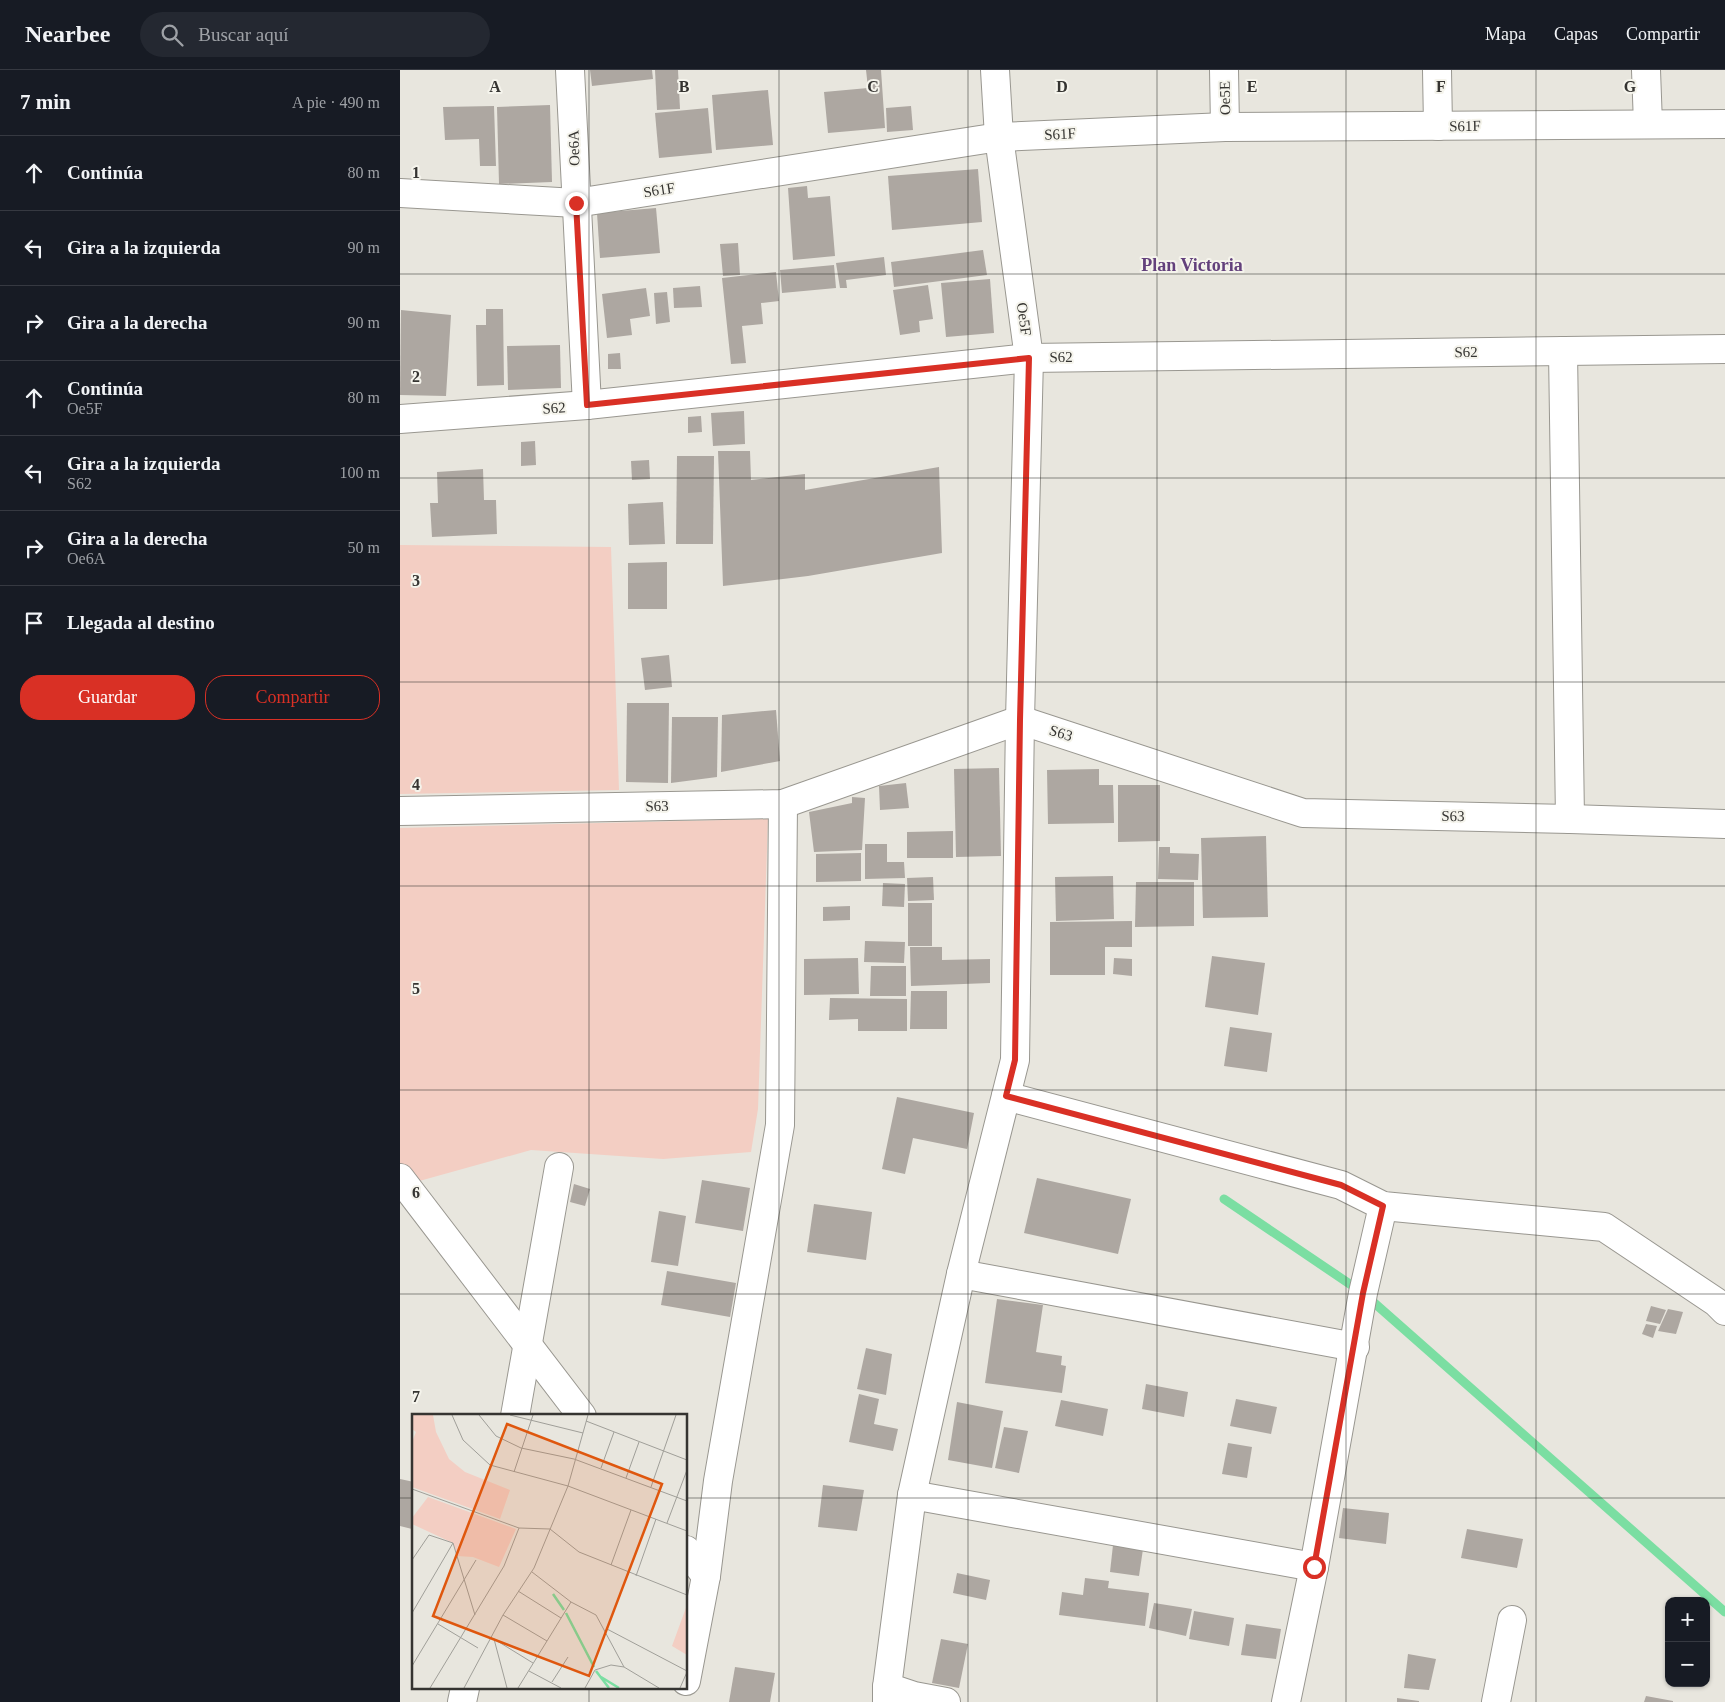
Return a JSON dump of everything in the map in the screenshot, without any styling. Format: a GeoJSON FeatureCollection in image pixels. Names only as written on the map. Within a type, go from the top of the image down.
{"type":"FeatureCollection","features":[{"type":"Feature","properties":{"kind":"street","name":"Oe6A"},"geometry":{"type":"LineString","coordinates":[[570,70],[587,405]]}},
{"type":"Feature","properties":{"kind":"street","name":"Oe5F"},"geometry":{"type":"LineString","coordinates":[[887,1695],[912,1495],[961,1274],[1015,1060],[1020,720],[1029,358],[999,137],[995,70]]}},
{"type":"Feature","properties":{"kind":"street","name":"Oe5E"},"geometry":{"type":"LineString","coordinates":[[1224,70],[1225,127]]}},
{"type":"Feature","properties":{"kind":"street"},"geometry":{"type":"LineString","coordinates":[[1437,70],[1438,126]]}},
{"type":"Feature","properties":{"kind":"street"},"geometry":{"type":"LineString","coordinates":[[1646,70],[1648,124]]}},
{"type":"Feature","properties":{"kind":"street","name":"S61F"},"geometry":{"type":"LineString","coordinates":[[400,193],[576,203],[999,137],[1225,127],[1725,124]]}},
{"type":"Feature","properties":{"kind":"street","name":"S62"},"geometry":{"type":"LineString","coordinates":[[400,419],[587,405],[1029,358],[1725,349]]}},
{"type":"Feature","properties":{"kind":"street"},"geometry":{"type":"LineString","coordinates":[[1563,351],[1570,819]]}},
{"type":"Feature","properties":{"kind":"street","name":"S63"},"geometry":{"type":"LineString","coordinates":[[400,811],[783,804],[1020,720],[1303,814],[1725,824]]}},
{"type":"Feature","properties":{"kind":"street"},"geometry":{"type":"LineString","coordinates":[[688,1671],[706,1576],[718,1481],[780,1126],[783,804]]}},
{"type":"Feature","properties":{"kind":"street"},"geometry":{"type":"LineString","coordinates":[[1006,1096],[1341,1185],[1383,1206],[1604,1227],[1722,1305]]}},
{"type":"Feature","properties":{"kind":"street"},"geometry":{"type":"LineString","coordinates":[[515,1414],[559,1167]]}},
{"type":"Feature","properties":{"kind":"street"},"geometry":{"type":"LineString","coordinates":[[400,1178],[580,1414]]}},
{"type":"Feature","properties":{"kind":"street"},"geometry":{"type":"LineString","coordinates":[[1286,1702],[1314,1567],[1355,1347],[1363,1293],[1383,1206]]}},
{"type":"Feature","properties":{"kind":"street"},"geometry":{"type":"LineString","coordinates":[[961,1274],[1355,1347]]}},
{"type":"Feature","properties":{"kind":"street"},"geometry":{"type":"LineString","coordinates":[[912,1495],[1314,1567]]}},
{"type":"Feature","properties":{"kind":"street"},"geometry":{"type":"LineString","coordinates":[[688,1553],[706,1576]]}},
{"type":"Feature","properties":{"kind":"street"},"geometry":{"type":"LineString","coordinates":[[1496,1702],[1512,1620]]}},
{"type":"Feature","properties":{"kind":"street"},"geometry":{"type":"LineString","coordinates":[[887,1695],[946,1702]]}},
{"type":"Feature","properties":{"kind":"shaded area"},"geometry":{"type":"Polygon","coordinates":[[[400,545],[611,547],[619,790],[400,794],[400,545]]]}},
{"type":"Feature","properties":{"kind":"shaded area"},"geometry":{"type":"Polygon","coordinates":[[[768,819],[758,1109],[751,1152],[663,1159],[531,1150],[405,1185],[400,1178],[400,828],[768,819]]]}},
{"type":"Feature","properties":{"kind":"building"},"geometry":{"type":"Polygon","coordinates":[[[590,70],[652,70],[653,79],[592,86],[590,70]]]}},
{"type":"Feature","properties":{"kind":"building"},"geometry":{"type":"Polygon","coordinates":[[[655,70],[678,70],[680,109],[657,110],[655,70]]]}},
{"type":"Feature","properties":{"kind":"building"},"geometry":{"type":"Polygon","coordinates":[[[866,70],[881,70],[885,128],[828,133],[824,92],[868,88],[866,70]]]}},
{"type":"Feature","properties":{"kind":"building"},"geometry":{"type":"Polygon","coordinates":[[[768,90],[773,145],[716,150],[712,95],[768,90]]]}},
{"type":"Feature","properties":{"kind":"building"},"geometry":{"type":"Polygon","coordinates":[[[550,105],[552,182],[499,184],[497,107],[550,105]]]}},
{"type":"Feature","properties":{"kind":"building"},"geometry":{"type":"Polygon","coordinates":[[[494,106],[496,166],[480,166],[479,139],[445,140],[443,107],[494,106]]]}},
{"type":"Feature","properties":{"kind":"building"},"geometry":{"type":"Polygon","coordinates":[[[911,106],[913,130],[887,132],[886,108],[911,106]]]}},
{"type":"Feature","properties":{"kind":"building"},"geometry":{"type":"Polygon","coordinates":[[[708,108],[712,153],[659,158],[655,113],[708,108]]]}},
{"type":"Feature","properties":{"kind":"building"},"geometry":{"type":"Polygon","coordinates":[[[978,169],[982,222],[892,230],[888,176],[978,169]]]}},
{"type":"Feature","properties":{"kind":"building"},"geometry":{"type":"Polygon","coordinates":[[[807,186],[808,198],[830,196],[835,256],[793,260],[788,188],[807,186]]]}},
{"type":"Feature","properties":{"kind":"building"},"geometry":{"type":"Polygon","coordinates":[[[656,208],[660,253],[600,258],[597,213],[656,208]]]}},
{"type":"Feature","properties":{"kind":"building"},"geometry":{"type":"Polygon","coordinates":[[[738,243],[740,275],[723,276],[720,244],[738,243]]]}},
{"type":"Feature","properties":{"kind":"building"},"geometry":{"type":"Polygon","coordinates":[[[983,250],[987,275],[894,287],[891,262],[983,250]]]}},
{"type":"Feature","properties":{"kind":"building"},"geometry":{"type":"Polygon","coordinates":[[[884,257],[886,275],[846,280],[847,288],[840,288],[836,263],[884,257]]]}},
{"type":"Feature","properties":{"kind":"building"},"geometry":{"type":"Polygon","coordinates":[[[834,265],[836,288],[782,293],[780,270],[834,265]]]}},
{"type":"Feature","properties":{"kind":"building"},"geometry":{"type":"Polygon","coordinates":[[[776,272],[779,301],[761,303],[763,324],[742,326],[746,363],[731,364],[722,278],[776,272]]]}},
{"type":"Feature","properties":{"kind":"building"},"geometry":{"type":"Polygon","coordinates":[[[990,279],[994,333],[946,337],[941,283],[990,279]]]}},
{"type":"Feature","properties":{"kind":"building"},"geometry":{"type":"Polygon","coordinates":[[[928,285],[933,319],[919,321],[920,332],[900,335],[893,290],[928,285]]]}},
{"type":"Feature","properties":{"kind":"building"},"geometry":{"type":"Polygon","coordinates":[[[700,286],[702,307],[674,308],[673,288],[700,286]]]}},
{"type":"Feature","properties":{"kind":"building"},"geometry":{"type":"Polygon","coordinates":[[[646,288],[650,316],[630,319],[632,335],[607,338],[602,294],[646,288]]]}},
{"type":"Feature","properties":{"kind":"building"},"geometry":{"type":"Polygon","coordinates":[[[667,292],[670,322],[656,324],[654,293],[667,292]]]}},
{"type":"Feature","properties":{"kind":"building"},"geometry":{"type":"Polygon","coordinates":[[[486,309],[503,309],[504,385],[477,386],[476,325],[486,325],[486,309]]]}},
{"type":"Feature","properties":{"kind":"building"},"geometry":{"type":"Polygon","coordinates":[[[401,310],[451,315],[446,396],[400,395],[401,310]]]}},
{"type":"Feature","properties":{"kind":"building"},"geometry":{"type":"Polygon","coordinates":[[[560,345],[561,388],[508,390],[507,346],[560,345]]]}},
{"type":"Feature","properties":{"kind":"building"},"geometry":{"type":"Polygon","coordinates":[[[620,353],[621,369],[608,369],[608,354],[620,353]]]}},
{"type":"Feature","properties":{"kind":"building"},"geometry":{"type":"Polygon","coordinates":[[[744,411],[745,444],[713,446],[711,413],[744,411]]]}},
{"type":"Feature","properties":{"kind":"building"},"geometry":{"type":"Polygon","coordinates":[[[701,416],[702,432],[688,433],[688,417],[701,416]]]}},
{"type":"Feature","properties":{"kind":"building"},"geometry":{"type":"Polygon","coordinates":[[[535,441],[536,465],[521,466],[521,442],[535,441]]]}},
{"type":"Feature","properties":{"kind":"building"},"geometry":{"type":"Polygon","coordinates":[[[718,451],[750,451],[751,480],[805,474],[805,490],[939,467],[942,553],[808,576],[723,586],[718,451]]]}},
{"type":"Feature","properties":{"kind":"building"},"geometry":{"type":"Polygon","coordinates":[[[677,456],[714,456],[713,544],[676,544],[677,456]]]}},
{"type":"Feature","properties":{"kind":"building"},"geometry":{"type":"Polygon","coordinates":[[[649,460],[650,479],[632,480],[631,461],[649,460]]]}},
{"type":"Feature","properties":{"kind":"building"},"geometry":{"type":"Polygon","coordinates":[[[483,469],[484,500],[496,500],[497,534],[432,537],[430,503],[438,503],[437,472],[483,469]]]}},
{"type":"Feature","properties":{"kind":"building"},"geometry":{"type":"Polygon","coordinates":[[[663,502],[665,544],[629,545],[628,504],[663,502]]]}},
{"type":"Feature","properties":{"kind":"building"},"geometry":{"type":"Polygon","coordinates":[[[667,562],[667,609],[628,609],[628,563],[667,562]]]}},
{"type":"Feature","properties":{"kind":"building"},"geometry":{"type":"Polygon","coordinates":[[[669,655],[672,687],[645,690],[641,658],[669,655]]]}},
{"type":"Feature","properties":{"kind":"building"},"geometry":{"type":"Polygon","coordinates":[[[627,703],[669,703],[668,783],[626,782],[627,703]]]}},
{"type":"Feature","properties":{"kind":"building"},"geometry":{"type":"Polygon","coordinates":[[[776,710],[780,761],[721,772],[722,715],[776,710]]]}},
{"type":"Feature","properties":{"kind":"building"},"geometry":{"type":"Polygon","coordinates":[[[672,717],[718,717],[717,777],[671,783],[672,717]]]}},
{"type":"Feature","properties":{"kind":"building"},"geometry":{"type":"Polygon","coordinates":[[[999,768],[1001,856],[956,857],[954,769],[999,768]]]}},
{"type":"Feature","properties":{"kind":"building"},"geometry":{"type":"Polygon","coordinates":[[[1099,769],[1099,785],[1113,785],[1114,823],[1048,824],[1047,770],[1099,769]]]}},
{"type":"Feature","properties":{"kind":"building"},"geometry":{"type":"Polygon","coordinates":[[[906,783],[909,808],[880,810],[879,786],[906,783]]]}},
{"type":"Feature","properties":{"kind":"building"},"geometry":{"type":"Polygon","coordinates":[[[1118,785],[1160,785],[1160,841],[1118,842],[1118,785]]]}},
{"type":"Feature","properties":{"kind":"building"},"geometry":{"type":"Polygon","coordinates":[[[852,797],[865,798],[862,850],[814,852],[809,812],[852,803],[852,797]]]}},
{"type":"Feature","properties":{"kind":"building"},"geometry":{"type":"Polygon","coordinates":[[[953,831],[953,858],[907,858],[907,832],[953,831]]]}},
{"type":"Feature","properties":{"kind":"building"},"geometry":{"type":"Polygon","coordinates":[[[1266,836],[1268,917],[1203,918],[1201,838],[1266,836]]]}},
{"type":"Feature","properties":{"kind":"building"},"geometry":{"type":"Polygon","coordinates":[[[865,844],[887,844],[887,862],[904,862],[905,878],[865,879],[865,844]]]}},
{"type":"Feature","properties":{"kind":"building"},"geometry":{"type":"Polygon","coordinates":[[[1159,847],[1170,847],[1170,853],[1199,854],[1198,880],[1158,879],[1159,847]]]}},
{"type":"Feature","properties":{"kind":"building"},"geometry":{"type":"Polygon","coordinates":[[[861,853],[861,881],[816,882],[816,854],[861,853]]]}},
{"type":"Feature","properties":{"kind":"building"},"geometry":{"type":"Polygon","coordinates":[[[1113,876],[1114,919],[1056,921],[1055,877],[1113,876]]]}},
{"type":"Feature","properties":{"kind":"building"},"geometry":{"type":"Polygon","coordinates":[[[933,877],[934,900],[908,901],[907,878],[933,877]]]}},
{"type":"Feature","properties":{"kind":"building"},"geometry":{"type":"Polygon","coordinates":[[[1136,882],[1194,882],[1194,926],[1135,927],[1136,882]]]}},
{"type":"Feature","properties":{"kind":"building"},"geometry":{"type":"Polygon","coordinates":[[[883,883],[905,884],[904,907],[882,906],[883,883]]]}},
{"type":"Feature","properties":{"kind":"building"},"geometry":{"type":"Polygon","coordinates":[[[908,903],[932,903],[932,946],[908,946],[908,903]]]}},
{"type":"Feature","properties":{"kind":"building"},"geometry":{"type":"Polygon","coordinates":[[[850,906],[850,920],[823,921],[823,907],[850,906]]]}},
{"type":"Feature","properties":{"kind":"building"},"geometry":{"type":"Polygon","coordinates":[[[1132,921],[1132,947],[1105,947],[1105,975],[1050,975],[1050,922],[1132,921]]]}},
{"type":"Feature","properties":{"kind":"building"},"geometry":{"type":"Polygon","coordinates":[[[865,941],[905,942],[904,963],[864,962],[865,941]]]}},
{"type":"Feature","properties":{"kind":"building"},"geometry":{"type":"Polygon","coordinates":[[[910,947],[942,947],[942,960],[990,959],[990,983],[911,986],[910,947]]]}},
{"type":"Feature","properties":{"kind":"building"},"geometry":{"type":"Polygon","coordinates":[[[1212,956],[1265,963],[1258,1015],[1205,1007],[1212,956]]]}},
{"type":"Feature","properties":{"kind":"building"},"geometry":{"type":"Polygon","coordinates":[[[858,958],[859,994],[804,995],[804,959],[858,958]]]}},
{"type":"Feature","properties":{"kind":"building"},"geometry":{"type":"Polygon","coordinates":[[[1114,958],[1132,959],[1132,976],[1113,974],[1114,958]]]}},
{"type":"Feature","properties":{"kind":"building"},"geometry":{"type":"Polygon","coordinates":[[[871,966],[906,966],[906,996],[870,996],[871,966]]]}},
{"type":"Feature","properties":{"kind":"building"},"geometry":{"type":"Polygon","coordinates":[[[911,991],[947,991],[947,1029],[910,1029],[911,991]]]}},
{"type":"Feature","properties":{"kind":"building"},"geometry":{"type":"Polygon","coordinates":[[[830,998],[907,999],[907,1031],[858,1031],[858,1019],[829,1020],[830,998]]]}},
{"type":"Feature","properties":{"kind":"building"},"geometry":{"type":"Polygon","coordinates":[[[1230,1027],[1272,1033],[1267,1072],[1224,1066],[1230,1027]]]}},
{"type":"Feature","properties":{"kind":"building"},"geometry":{"type":"Polygon","coordinates":[[[897,1097],[974,1113],[967,1149],[913,1138],[905,1174],[882,1169],[897,1097]]]}},
{"type":"Feature","properties":{"kind":"building"},"geometry":{"type":"Polygon","coordinates":[[[1037,1178],[1131,1199],[1118,1254],[1024,1233],[1037,1178]]]}},
{"type":"Feature","properties":{"kind":"building"},"geometry":{"type":"Polygon","coordinates":[[[702,1180],[750,1188],[743,1231],[695,1223],[702,1180]]]}},
{"type":"Feature","properties":{"kind":"building"},"geometry":{"type":"Polygon","coordinates":[[[574,1184],[590,1189],[585,1206],[570,1202],[574,1184]]]}},
{"type":"Feature","properties":{"kind":"building"},"geometry":{"type":"Polygon","coordinates":[[[814,1204],[872,1212],[866,1260],[807,1252],[814,1204]]]}},
{"type":"Feature","properties":{"kind":"building"},"geometry":{"type":"Polygon","coordinates":[[[659,1211],[686,1216],[678,1266],[651,1262],[659,1211]]]}},
{"type":"Feature","properties":{"kind":"building"},"geometry":{"type":"Polygon","coordinates":[[[667,1271],[736,1283],[730,1317],[661,1305],[667,1271]]]}},
{"type":"Feature","properties":{"kind":"building"},"geometry":{"type":"Polygon","coordinates":[[[997,1299],[1043,1305],[1036,1352],[1062,1356],[1061,1365],[1066,1366],[1062,1393],[985,1383],[997,1299]]]}},
{"type":"Feature","properties":{"kind":"building"},"geometry":{"type":"Polygon","coordinates":[[[1651,1306],[1666,1310],[1660,1324],[1646,1321],[1651,1306]]]}},
{"type":"Feature","properties":{"kind":"building"},"geometry":{"type":"Polygon","coordinates":[[[1668,1309],[1683,1312],[1676,1334],[1658,1331],[1668,1309]]]}},
{"type":"Feature","properties":{"kind":"building"},"geometry":{"type":"Polygon","coordinates":[[[1646,1324],[1657,1326],[1653,1338],[1642,1334],[1646,1324]]]}},
{"type":"Feature","properties":{"kind":"building"},"geometry":{"type":"Polygon","coordinates":[[[866,1348],[892,1354],[886,1395],[857,1389],[866,1348]]]}},
{"type":"Feature","properties":{"kind":"building"},"geometry":{"type":"Polygon","coordinates":[[[1146,1384],[1188,1392],[1184,1417],[1142,1409],[1146,1384]]]}},
{"type":"Feature","properties":{"kind":"building"},"geometry":{"type":"Polygon","coordinates":[[[859,1394],[879,1399],[874,1424],[898,1429],[893,1451],[849,1442],[859,1394]]]}},
{"type":"Feature","properties":{"kind":"building"},"geometry":{"type":"Polygon","coordinates":[[[1236,1399],[1277,1407],[1271,1434],[1230,1426],[1236,1399]]]}},
{"type":"Feature","properties":{"kind":"building"},"geometry":{"type":"Polygon","coordinates":[[[1061,1400],[1108,1409],[1103,1436],[1055,1426],[1061,1400]]]}},
{"type":"Feature","properties":{"kind":"building"},"geometry":{"type":"Polygon","coordinates":[[[957,1402],[1003,1411],[992,1468],[948,1460],[957,1402]]]}},
{"type":"Feature","properties":{"kind":"building"},"geometry":{"type":"Polygon","coordinates":[[[1004,1427],[1028,1431],[1019,1473],[995,1468],[1004,1427]]]}},
{"type":"Feature","properties":{"kind":"building"},"geometry":{"type":"Polygon","coordinates":[[[1228,1443],[1252,1447],[1247,1478],[1222,1474],[1228,1443]]]}},
{"type":"Feature","properties":{"kind":"building"},"geometry":{"type":"Polygon","coordinates":[[[400,1479],[412,1482],[412,1529],[400,1526],[400,1479]]]}},
{"type":"Feature","properties":{"kind":"building"},"geometry":{"type":"Polygon","coordinates":[[[823,1485],[864,1490],[857,1531],[818,1527],[823,1485]]]}},
{"type":"Feature","properties":{"kind":"building"},"geometry":{"type":"Polygon","coordinates":[[[1343,1508],[1389,1513],[1386,1544],[1339,1538],[1343,1508]]]}},
{"type":"Feature","properties":{"kind":"building"},"geometry":{"type":"Polygon","coordinates":[[[1467,1529],[1523,1539],[1517,1568],[1461,1558],[1467,1529]]]}},
{"type":"Feature","properties":{"kind":"building"},"geometry":{"type":"Polygon","coordinates":[[[1113,1545],[1143,1549],[1139,1576],[1110,1572],[1113,1545]]]}},
{"type":"Feature","properties":{"kind":"building"},"geometry":{"type":"Polygon","coordinates":[[[957,1573],[990,1580],[986,1600],[953,1593],[957,1573]]]}},
{"type":"Feature","properties":{"kind":"building"},"geometry":{"type":"Polygon","coordinates":[[[1085,1578],[1109,1581],[1108,1588],[1149,1593],[1145,1626],[1059,1615],[1062,1592],[1083,1595],[1085,1578]]]}},
{"type":"Feature","properties":{"kind":"building"},"geometry":{"type":"Polygon","coordinates":[[[1154,1603],[1192,1609],[1186,1636],[1149,1628],[1154,1603]]]}},
{"type":"Feature","properties":{"kind":"building"},"geometry":{"type":"Polygon","coordinates":[[[1194,1611],[1234,1618],[1229,1646],[1189,1639],[1194,1611]]]}},
{"type":"Feature","properties":{"kind":"building"},"geometry":{"type":"Polygon","coordinates":[[[1246,1624],[1281,1629],[1276,1659],[1241,1655],[1246,1624]]]}},
{"type":"Feature","properties":{"kind":"building"},"geometry":{"type":"Polygon","coordinates":[[[941,1639],[968,1644],[959,1688],[932,1683],[941,1639]]]}},
{"type":"Feature","properties":{"kind":"building"},"geometry":{"type":"Polygon","coordinates":[[[1408,1654],[1436,1659],[1429,1690],[1404,1688],[1408,1654]]]}},
{"type":"Feature","properties":{"kind":"building"},"geometry":{"type":"Polygon","coordinates":[[[735,1667],[775,1673],[770,1702],[729,1702],[735,1667]]]}},
{"type":"Feature","properties":{"kind":"building"},"geometry":{"type":"Polygon","coordinates":[[[1646,1696],[1673,1701],[1673,1702],[1644,1702],[1646,1696]]]}},
{"type":"Feature","properties":{"kind":"building"},"geometry":{"type":"Polygon","coordinates":[[[1397,1698],[1419,1701],[1419,1702],[1397,1702],[1397,1698]]]}},
{"type":"Feature","properties":{"kind":"waterway"},"geometry":{"type":"LineString","coordinates":[[1224,1199],[1363,1293],[1725,1612]]}},
{"type":"Feature","properties":{"kind":"district","name":"Plan Victoria"},"geometry":{"type":"Point","coordinates":[1192,265]}},
{"type":"Feature","properties":{"kind":"route"},"geometry":{"type":"LineString","coordinates":[[576,203],[587,405],[1029,358],[1020,720],[1015,1060],[1006,1096],[1341,1185],[1383,1206],[1363,1293],[1355,1347],[1314,1567]]}}]}
